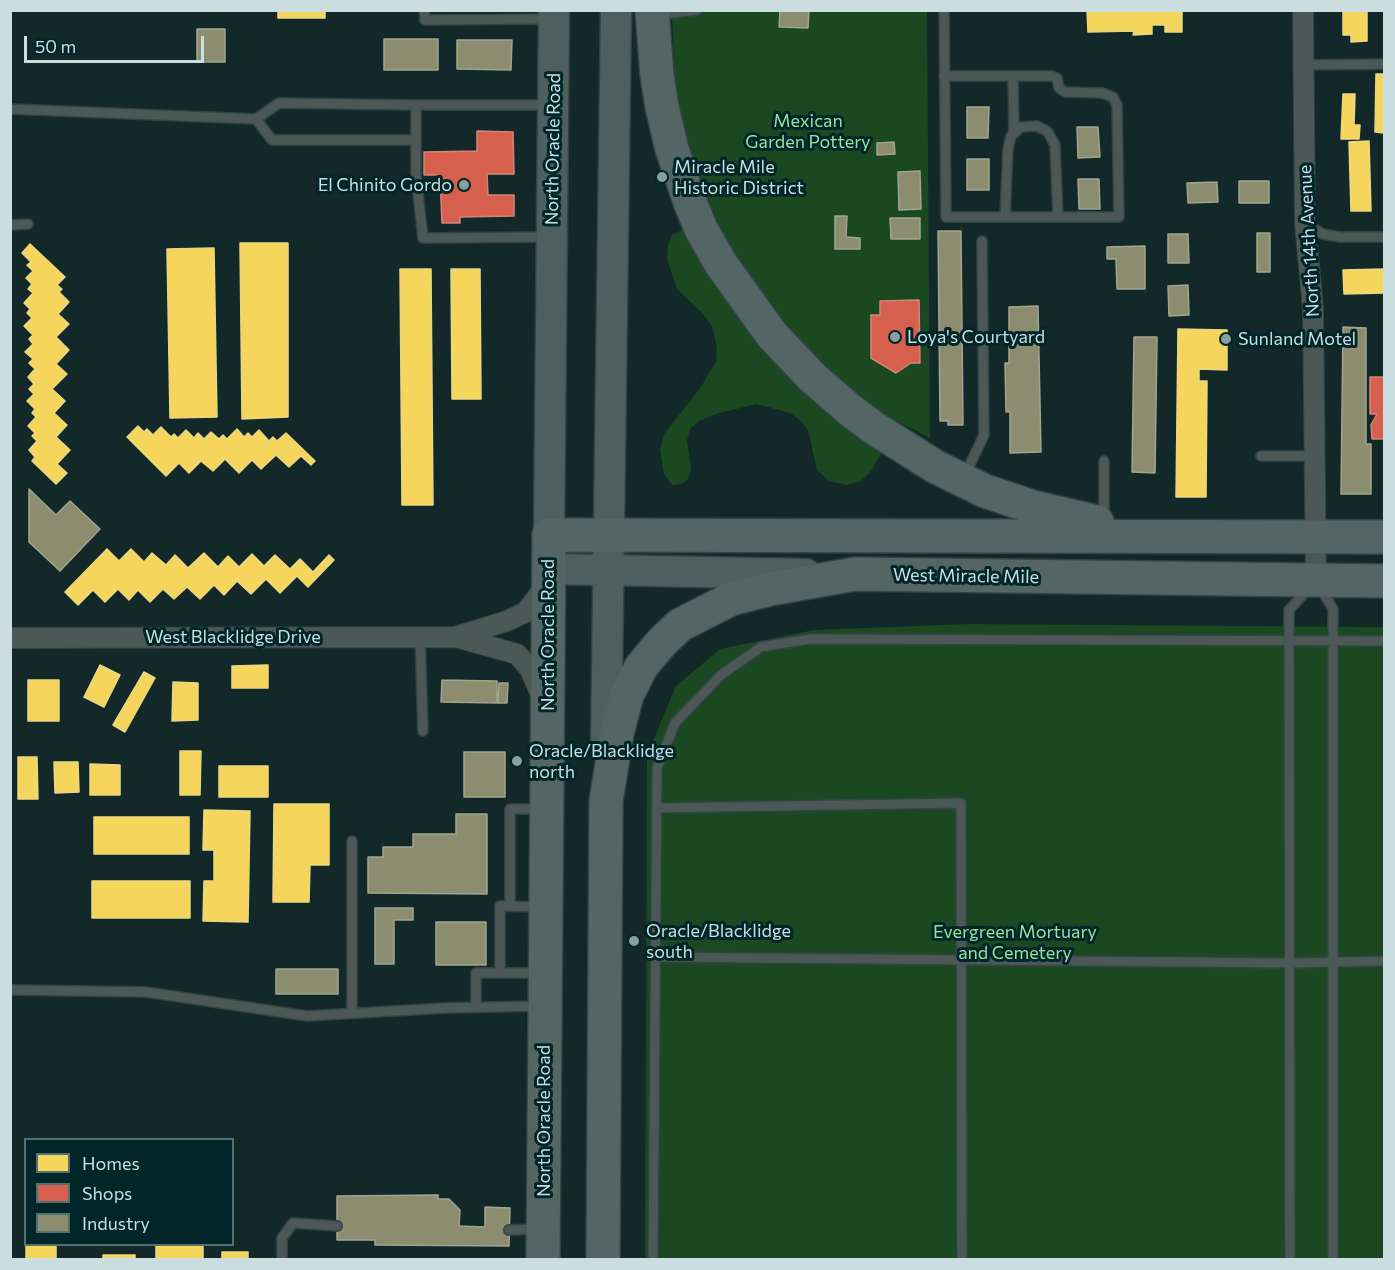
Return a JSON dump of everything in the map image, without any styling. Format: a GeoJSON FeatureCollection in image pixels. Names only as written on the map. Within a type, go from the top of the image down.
{"type":"FeatureCollection","features":[{"type":"Feature","properties":{"kind":"highway"},"geometry":{"type":"LineString","coordinates":[[652,13],[662,107],[680,177],[701,229],[746,302],[772,335],[829,393],[882,434],[936,467],[963,480],[1032,507],[1104,523],[1182,536]]}},
{"type":"Feature","properties":{"kind":"highway"},"geometry":{"type":"LineString","coordinates":[[549,535],[1384,537]]}},
{"type":"Feature","properties":{"kind":"highway","name":"North Oracle Road"},"geometry":{"type":"LineString","coordinates":[[543,1244],[549,535]]}},
{"type":"Feature","properties":{"kind":"highway"},"geometry":{"type":"LineString","coordinates":[[603,1260],[606,801],[616,733],[627,695],[641,667],[680,625],[731,599],[855,574]]}},
{"type":"Feature","properties":{"kind":"highway","name":"West Miracle Mile"},"geometry":{"type":"LineString","coordinates":[[855,574],[1384,581]]}},
{"type":"Feature","properties":{"kind":"main road"},"geometry":{"type":"LineString","coordinates":[[606,801],[616,10]]}},
{"type":"Feature","properties":{"kind":"main road","name":"North Oracle Road"},"geometry":{"type":"LineString","coordinates":[[549,535],[554,15]]}},
{"type":"Feature","properties":{"kind":"main road","name":"West Miracle Mile"},"geometry":{"type":"LineString","coordinates":[[548,576],[609,571],[855,574]]}},
{"type":"Feature","properties":{"kind":"street","name":"North 14th Avenue"},"geometry":{"type":"LineString","coordinates":[[1303,10],[1305,223],[1313,309],[1316,580]]}},
{"type":"Feature","properties":{"kind":"street"},"geometry":{"type":"LineString","coordinates":[[456,637],[507,621],[526,612],[548,576]]}},
{"type":"Feature","properties":{"kind":"street"},"geometry":{"type":"LineString","coordinates":[[456,637],[517,654],[530,669],[548,711]]}},
{"type":"Feature","properties":{"kind":"street","name":"West Blacklidge Drive"},"geometry":{"type":"LineString","coordinates":[[10,638],[456,637]]}},
{"type":"Feature","properties":{"kind":"lane"},"geometry":{"type":"LineString","coordinates":[[424,10],[424,20],[554,15]]}},
{"type":"Feature","properties":{"kind":"lane"},"geometry":{"type":"LineString","coordinates":[[652,13],[697,10]]}},
{"type":"Feature","properties":{"kind":"lane"},"geometry":{"type":"LineString","coordinates":[[944,10],[944,76],[946,217],[1119,217],[1117,105],[1113,98],[1101,93],[1065,92],[1059,87],[1057,78],[944,76]]}},
{"type":"Feature","properties":{"kind":"lane"},"geometry":{"type":"LineString","coordinates":[[1304,65],[1384,64]]}},
{"type":"Feature","properties":{"kind":"lane"},"geometry":{"type":"LineString","coordinates":[[1014,76],[1014,134]]}},
{"type":"Feature","properties":{"kind":"lane"},"geometry":{"type":"LineString","coordinates":[[10,109],[256,119],[279,103],[554,105]]}},
{"type":"Feature","properties":{"kind":"lane"},"geometry":{"type":"LineString","coordinates":[[416,105],[416,176],[423,238],[552,237]]}},
{"type":"Feature","properties":{"kind":"lane"},"geometry":{"type":"LineString","coordinates":[[256,119],[272,140],[416,140]]}},
{"type":"Feature","properties":{"kind":"lane"},"geometry":{"type":"LineString","coordinates":[[1005,217],[1008,149],[1011,136],[1021,128],[1037,126],[1048,132],[1055,146],[1058,217]]}},
{"type":"Feature","properties":{"kind":"lane"},"geometry":{"type":"LineString","coordinates":[[1305,223],[1323,234],[1340,237],[1384,237]]}},
{"type":"Feature","properties":{"kind":"lane"},"geometry":{"type":"LineString","coordinates":[[10,225],[28,224]]}},
{"type":"Feature","properties":{"kind":"lane"},"geometry":{"type":"LineString","coordinates":[[963,480],[984,435],[982,242]]}},
{"type":"Feature","properties":{"kind":"lane"},"geometry":{"type":"LineString","coordinates":[[1261,456],[1315,456]]}},
{"type":"Feature","properties":{"kind":"lane"},"geometry":{"type":"LineString","coordinates":[[1104,461],[1104,523]]}},
{"type":"Feature","properties":{"kind":"lane"},"geometry":{"type":"LineString","coordinates":[[1290,1260],[1289,610],[1316,580],[1333,609],[1333,1260]]}},
{"type":"Feature","properties":{"kind":"lane"},"geometry":{"type":"LineString","coordinates":[[420,637],[423,731]]}},
{"type":"Feature","properties":{"kind":"lane"},"geometry":{"type":"LineString","coordinates":[[653,1260],[657,768],[675,723],[721,675],[761,647],[810,639],[1384,641]]}},
{"type":"Feature","properties":{"kind":"lane"},"geometry":{"type":"LineString","coordinates":[[657,808],[961,803],[962,1260]]}},
{"type":"Feature","properties":{"kind":"lane"},"geometry":{"type":"LineString","coordinates":[[510,906],[510,809],[547,809]]}},
{"type":"Feature","properties":{"kind":"lane"},"geometry":{"type":"LineString","coordinates":[[351,841],[352,1013]]}},
{"type":"Feature","properties":{"kind":"lane"},"geometry":{"type":"LineString","coordinates":[[500,973],[500,906],[546,907]]}},
{"type":"Feature","properties":{"kind":"lane"},"geometry":{"type":"LineString","coordinates":[[656,957],[1290,963],[1384,961]]}},
{"type":"Feature","properties":{"kind":"lane"},"geometry":{"type":"LineString","coordinates":[[476,1006],[476,973],[545,973]]}},
{"type":"Feature","properties":{"kind":"lane"},"geometry":{"type":"LineString","coordinates":[[10,990],[146,992],[307,1016],[476,1006],[545,1006]]}},
{"type":"Feature","properties":{"kind":"lane"},"geometry":{"type":"LineString","coordinates":[[282,1260],[282,1238],[293,1223],[337,1226]]}},
{"type":"Feature","properties":{"kind":"lane"},"geometry":{"type":"LineString","coordinates":[[509,1230],[543,1244]]}},
{"type":"Feature","properties":{"kind":"green space","name":"Mexican Garden Pottery"},"geometry":{"type":"Polygon","coordinates":[[[672,11],[927,11],[930,438],[885,415],[820,365],[806,351],[708,220],[675,91],[672,11]]]}},
{"type":"Feature","properties":{"kind":"green space"},"geometry":{"type":"Polygon","coordinates":[[[687,227],[883,451],[871,471],[861,481],[847,485],[829,481],[817,470],[808,430],[801,421],[790,413],[757,404],[719,413],[699,421],[690,429],[687,440],[691,469],[688,479],[682,484],[672,485],[664,474],[660,450],[664,434],[701,387],[716,361],[717,348],[712,326],[677,289],[667,259],[668,245],[672,235],[687,227]]]}},
{"type":"Feature","properties":{"kind":"green space","name":"Evergreen Mortuary and Cemetery"},"geometry":{"type":"Polygon","coordinates":[[[968,624],[1384,627],[1384,1259],[645,1260],[647,755],[676,686],[720,649],[814,630],[968,624]]]}},
{"type":"Feature","properties":{"kind":"building: Homes"},"geometry":{"type":"Polygon","coordinates":[[[278,10],[325,10],[325,18],[278,18],[278,10]]]}},
{"type":"Feature","properties":{"kind":"building: Homes"},"geometry":{"type":"Polygon","coordinates":[[[1087,10],[1182,10],[1182,32],[1165,32],[1165,25],[1152,25],[1152,34],[1133,35],[1134,31],[1088,32],[1087,10]]]}},
{"type":"Feature","properties":{"kind":"building: Homes"},"geometry":{"type":"Polygon","coordinates":[[[1343,10],[1367,10],[1367,41],[1351,42],[1351,35],[1343,35],[1343,10]]]}},
{"type":"Feature","properties":{"kind":"building: Homes"},"geometry":{"type":"Polygon","coordinates":[[[1376,74],[1384,74],[1384,133],[1375,132],[1376,74]]]}},
{"type":"Feature","properties":{"kind":"building: Homes"},"geometry":{"type":"Polygon","coordinates":[[[1343,94],[1355,94],[1354,125],[1360,125],[1359,139],[1341,139],[1343,94]]]}},
{"type":"Feature","properties":{"kind":"building: Homes"},"geometry":{"type":"Polygon","coordinates":[[[1369,141],[1371,211],[1351,211],[1349,142],[1369,141]]]}},
{"type":"Feature","properties":{"kind":"building: Homes"},"geometry":{"type":"Polygon","coordinates":[[[240,243],[288,243],[288,417],[242,419],[240,243]]]}},
{"type":"Feature","properties":{"kind":"building: Homes"},"geometry":{"type":"Polygon","coordinates":[[[30,244],[65,277],[57,285],[62,289],[59,292],[69,302],[58,314],[69,324],[56,337],[69,350],[56,364],[67,374],[52,389],[65,401],[54,413],[67,425],[56,437],[70,450],[57,464],[67,473],[56,484],[32,461],[35,457],[29,450],[37,441],[32,436],[35,433],[28,426],[36,417],[32,413],[35,409],[27,401],[34,394],[29,389],[34,384],[28,377],[35,369],[29,363],[33,359],[25,352],[33,344],[29,339],[33,335],[24,326],[32,318],[27,313],[30,309],[24,303],[33,293],[28,289],[32,284],[26,278],[33,271],[27,265],[31,262],[22,253],[30,244]]]}},
{"type":"Feature","properties":{"kind":"building: Homes"},"geometry":{"type":"Polygon","coordinates":[[[214,248],[217,417],[170,418],[167,249],[214,248]]]}},
{"type":"Feature","properties":{"kind":"building: Homes"},"geometry":{"type":"Polygon","coordinates":[[[400,269],[431,269],[433,505],[402,505],[400,269]]]}},
{"type":"Feature","properties":{"kind":"building: Homes"},"geometry":{"type":"Polygon","coordinates":[[[451,269],[480,269],[481,399],[452,399],[451,269]]]}},
{"type":"Feature","properties":{"kind":"building: Homes"},"geometry":{"type":"Polygon","coordinates":[[[1384,269],[1384,293],[1344,294],[1343,270],[1384,269]]]}},
{"type":"Feature","properties":{"kind":"building: Homes"},"geometry":{"type":"Polygon","coordinates":[[[1178,329],[1227,330],[1227,370],[1199,369],[1199,381],[1207,381],[1206,497],[1176,497],[1178,329]]]}},
{"type":"Feature","properties":{"kind":"building: Homes"},"geometry":{"type":"Polygon","coordinates":[[[138,426],[144,432],[147,429],[153,435],[161,427],[171,437],[174,434],[178,438],[186,430],[194,438],[198,433],[204,439],[211,432],[219,439],[223,435],[227,439],[237,429],[244,437],[248,433],[252,437],[259,430],[269,441],[273,437],[277,441],[286,433],[315,461],[311,465],[301,456],[289,467],[276,455],[261,469],[252,460],[239,473],[225,459],[213,471],[201,461],[189,473],[179,463],[166,476],[127,437],[138,426]]]}},
{"type":"Feature","properties":{"kind":"building: Homes"},"geometry":{"type":"Polygon","coordinates":[[[107,549],[119,561],[131,549],[144,562],[152,553],[166,565],[175,555],[188,568],[204,553],[218,567],[228,556],[239,567],[252,554],[264,566],[275,555],[290,569],[300,559],[313,572],[329,555],[334,560],[308,587],[297,576],[280,593],[266,579],[251,594],[237,581],[224,595],[214,585],[200,599],[187,587],[174,599],[163,589],[150,602],[138,590],[129,600],[118,589],[105,602],[93,590],[78,605],[65,592],[107,549]]]}},
{"type":"Feature","properties":{"kind":"building: Homes"},"geometry":{"type":"Polygon","coordinates":[[[100,665],[120,675],[104,707],[84,697],[100,665]]]}},
{"type":"Feature","properties":{"kind":"building: Homes"},"geometry":{"type":"Polygon","coordinates":[[[268,665],[268,688],[232,688],[232,666],[268,665]]]}},
{"type":"Feature","properties":{"kind":"building: Homes"},"geometry":{"type":"Polygon","coordinates":[[[144,672],[155,678],[125,732],[113,725],[144,672]]]}},
{"type":"Feature","properties":{"kind":"building: Homes"},"geometry":{"type":"Polygon","coordinates":[[[28,680],[59,680],[59,721],[28,721],[28,680]]]}},
{"type":"Feature","properties":{"kind":"building: Homes"},"geometry":{"type":"Polygon","coordinates":[[[173,682],[198,683],[198,720],[172,721],[173,682]]]}},
{"type":"Feature","properties":{"kind":"building: Homes"},"geometry":{"type":"Polygon","coordinates":[[[180,751],[201,751],[200,795],[180,795],[180,751]]]}},
{"type":"Feature","properties":{"kind":"building: Homes"},"geometry":{"type":"Polygon","coordinates":[[[18,757],[37,757],[38,799],[18,799],[18,757]]]}},
{"type":"Feature","properties":{"kind":"building: Homes"},"geometry":{"type":"Polygon","coordinates":[[[54,762],[78,762],[79,792],[55,793],[54,762]]]}},
{"type":"Feature","properties":{"kind":"building: Homes"},"geometry":{"type":"Polygon","coordinates":[[[90,764],[120,765],[120,795],[90,795],[90,764]]]}},
{"type":"Feature","properties":{"kind":"building: Homes"},"geometry":{"type":"Polygon","coordinates":[[[219,766],[268,766],[268,797],[219,797],[219,766]]]}},
{"type":"Feature","properties":{"kind":"building: Homes"},"geometry":{"type":"Polygon","coordinates":[[[274,804],[329,804],[329,865],[310,865],[309,902],[273,902],[274,804]]]}},
{"type":"Feature","properties":{"kind":"building: Homes"},"geometry":{"type":"Polygon","coordinates":[[[204,810],[250,811],[248,922],[203,921],[204,881],[214,881],[214,850],[203,850],[204,810]]]}},
{"type":"Feature","properties":{"kind":"building: Homes"},"geometry":{"type":"Polygon","coordinates":[[[94,817],[189,817],[189,854],[94,854],[94,817]]]}},
{"type":"Feature","properties":{"kind":"building: Homes"},"geometry":{"type":"Polygon","coordinates":[[[92,881],[190,881],[190,918],[92,918],[92,881]]]}},
{"type":"Feature","properties":{"kind":"building: Homes"},"geometry":{"type":"Polygon","coordinates":[[[26,1246],[56,1246],[56,1259],[73,1260],[26,1260],[26,1246]]]}},
{"type":"Feature","properties":{"kind":"building: Homes"},"geometry":{"type":"Polygon","coordinates":[[[156,1246],[203,1246],[203,1260],[156,1260],[156,1246]]]}},
{"type":"Feature","properties":{"kind":"building: Homes"},"geometry":{"type":"Polygon","coordinates":[[[222,1252],[248,1252],[248,1260],[222,1260],[222,1252]]]}},
{"type":"Feature","properties":{"kind":"building: Homes"},"geometry":{"type":"Polygon","coordinates":[[[103,1255],[135,1255],[135,1260],[103,1260],[103,1255]]]}},
{"type":"Feature","properties":{"kind":"building: Shops","name":"El Chinito Gordo"},"geometry":{"type":"Polygon","coordinates":[[[477,131],[513,132],[514,174],[487,174],[488,195],[514,195],[514,216],[460,217],[460,223],[442,223],[440,175],[424,175],[424,152],[477,151],[477,131]]]}},
{"type":"Feature","properties":{"kind":"building: Shops","name":"Loya's Courtyard"},"geometry":{"type":"Polygon","coordinates":[[[919,300],[920,363],[911,363],[896,373],[871,358],[871,315],[880,315],[880,301],[919,300]]]}},
{"type":"Feature","properties":{"kind":"building: Shops"},"geometry":{"type":"Polygon","coordinates":[[[1370,377],[1384,377],[1384,439],[1372,439],[1371,425],[1377,414],[1370,414],[1370,377]]]}},
{"type":"Feature","properties":{"kind":"building: Industry"},"geometry":{"type":"Polygon","coordinates":[[[780,10],[809,10],[808,28],[779,27],[780,10]]]}},
{"type":"Feature","properties":{"kind":"building: Industry"},"geometry":{"type":"Polygon","coordinates":[[[197,29],[225,29],[225,62],[197,62],[197,29]]]}},
{"type":"Feature","properties":{"kind":"building: Industry"},"geometry":{"type":"Polygon","coordinates":[[[384,39],[438,39],[438,70],[384,70],[384,39]]]}},
{"type":"Feature","properties":{"kind":"building: Industry"},"geometry":{"type":"Polygon","coordinates":[[[457,40],[512,40],[511,70],[457,69],[457,40]]]}},
{"type":"Feature","properties":{"kind":"building: Industry"},"geometry":{"type":"Polygon","coordinates":[[[967,107],[989,107],[988,138],[967,138],[967,107]]]}},
{"type":"Feature","properties":{"kind":"building: Industry"},"geometry":{"type":"Polygon","coordinates":[[[1077,127],[1098,127],[1100,157],[1078,158],[1077,127]]]}},
{"type":"Feature","properties":{"kind":"building: Industry"},"geometry":{"type":"Polygon","coordinates":[[[894,142],[895,154],[877,155],[877,143],[894,142]]]}},
{"type":"Feature","properties":{"kind":"building: Industry"},"geometry":{"type":"Polygon","coordinates":[[[967,159],[989,159],[989,190],[967,190],[967,159]]]}},
{"type":"Feature","properties":{"kind":"building: Industry"},"geometry":{"type":"Polygon","coordinates":[[[920,171],[921,209],[899,210],[898,172],[920,171]]]}},
{"type":"Feature","properties":{"kind":"building: Industry"},"geometry":{"type":"Polygon","coordinates":[[[1078,179],[1099,179],[1100,209],[1079,209],[1078,179]]]}},
{"type":"Feature","properties":{"kind":"building: Industry"},"geometry":{"type":"Polygon","coordinates":[[[1239,181],[1269,181],[1269,203],[1239,203],[1239,181]]]}},
{"type":"Feature","properties":{"kind":"building: Industry"},"geometry":{"type":"Polygon","coordinates":[[[1217,182],[1218,202],[1188,203],[1187,183],[1217,182]]]}},
{"type":"Feature","properties":{"kind":"building: Industry"},"geometry":{"type":"Polygon","coordinates":[[[835,216],[847,216],[846,237],[860,238],[860,249],[835,249],[835,216]]]}},
{"type":"Feature","properties":{"kind":"building: Industry"},"geometry":{"type":"Polygon","coordinates":[[[890,218],[920,218],[920,239],[891,239],[890,218]]]}},
{"type":"Feature","properties":{"kind":"building: Industry"},"geometry":{"type":"Polygon","coordinates":[[[938,231],[961,231],[963,425],[948,425],[948,421],[940,421],[938,231]]]}},
{"type":"Feature","properties":{"kind":"building: Industry"},"geometry":{"type":"Polygon","coordinates":[[[1257,233],[1270,233],[1270,272],[1257,272],[1257,233]]]}},
{"type":"Feature","properties":{"kind":"building: Industry"},"geometry":{"type":"Polygon","coordinates":[[[1168,234],[1188,234],[1189,263],[1168,263],[1168,234]]]}},
{"type":"Feature","properties":{"kind":"building: Industry"},"geometry":{"type":"Polygon","coordinates":[[[1145,246],[1145,289],[1117,289],[1116,259],[1107,259],[1107,247],[1145,246]]]}},
{"type":"Feature","properties":{"kind":"building: Industry"},"geometry":{"type":"Polygon","coordinates":[[[1188,285],[1189,315],[1169,316],[1168,286],[1188,285]]]}},
{"type":"Feature","properties":{"kind":"building: Industry"},"geometry":{"type":"Polygon","coordinates":[[[1038,306],[1041,452],[1010,453],[1010,412],[1006,412],[1005,363],[1009,363],[1009,307],[1038,306]]]}},
{"type":"Feature","properties":{"kind":"building: Industry"},"geometry":{"type":"Polygon","coordinates":[[[1343,327],[1366,328],[1366,444],[1371,444],[1371,494],[1341,494],[1343,327]]]}},
{"type":"Feature","properties":{"kind":"building: Industry"},"geometry":{"type":"Polygon","coordinates":[[[1134,337],[1157,337],[1155,473],[1132,472],[1134,337]]]}},
{"type":"Feature","properties":{"kind":"building: Industry"},"geometry":{"type":"Polygon","coordinates":[[[29,489],[56,515],[70,501],[100,529],[60,571],[29,542],[29,489]]]}},
{"type":"Feature","properties":{"kind":"building: Industry"},"geometry":{"type":"Polygon","coordinates":[[[442,680],[497,681],[497,703],[441,702],[442,680]]]}},
{"type":"Feature","properties":{"kind":"building: Industry"},"geometry":{"type":"Polygon","coordinates":[[[499,683],[508,683],[507,703],[498,703],[499,683]]]}},
{"type":"Feature","properties":{"kind":"building: Industry"},"geometry":{"type":"Polygon","coordinates":[[[464,752],[505,752],[505,797],[464,797],[464,752]]]}},
{"type":"Feature","properties":{"kind":"building: Industry"},"geometry":{"type":"Polygon","coordinates":[[[456,814],[487,814],[487,894],[368,893],[368,857],[383,857],[383,847],[413,847],[413,834],[456,834],[456,814]]]}},
{"type":"Feature","properties":{"kind":"building: Industry"},"geometry":{"type":"Polygon","coordinates":[[[375,908],[413,908],[413,920],[394,920],[394,964],[375,964],[375,908]]]}},
{"type":"Feature","properties":{"kind":"building: Industry"},"geometry":{"type":"Polygon","coordinates":[[[436,922],[486,922],[486,965],[436,965],[436,922]]]}},
{"type":"Feature","properties":{"kind":"building: Industry"},"geometry":{"type":"Polygon","coordinates":[[[276,969],[338,969],[338,994],[276,994],[276,969]]]}},
{"type":"Feature","properties":{"kind":"building: Industry"},"geometry":{"type":"Polygon","coordinates":[[[438,1195],[438,1199],[449,1199],[460,1210],[459,1226],[485,1227],[485,1207],[510,1208],[509,1246],[375,1245],[375,1240],[337,1240],[337,1196],[438,1195]]]}},
{"type":"Feature","properties":{"kind":"place","name":"Miracle Mile Historic District"},"geometry":{"type":"Point","coordinates":[662,177]}},
{"type":"Feature","properties":{"kind":"place","name":"El Chinito Gordo"},"geometry":{"type":"Point","coordinates":[464,185]}},
{"type":"Feature","properties":{"kind":"place","name":"Loya's Courtyard"},"geometry":{"type":"Point","coordinates":[895,337]}},
{"type":"Feature","properties":{"kind":"place","name":"Sunland Motel"},"geometry":{"type":"Point","coordinates":[1226,339]}},
{"type":"Feature","properties":{"kind":"place","name":"Oracle/Blacklidge north"},"geometry":{"type":"Point","coordinates":[517,761]}},
{"type":"Feature","properties":{"kind":"place","name":"Oracle/Blacklidge south"},"geometry":{"type":"Point","coordinates":[634,941]}}]}
